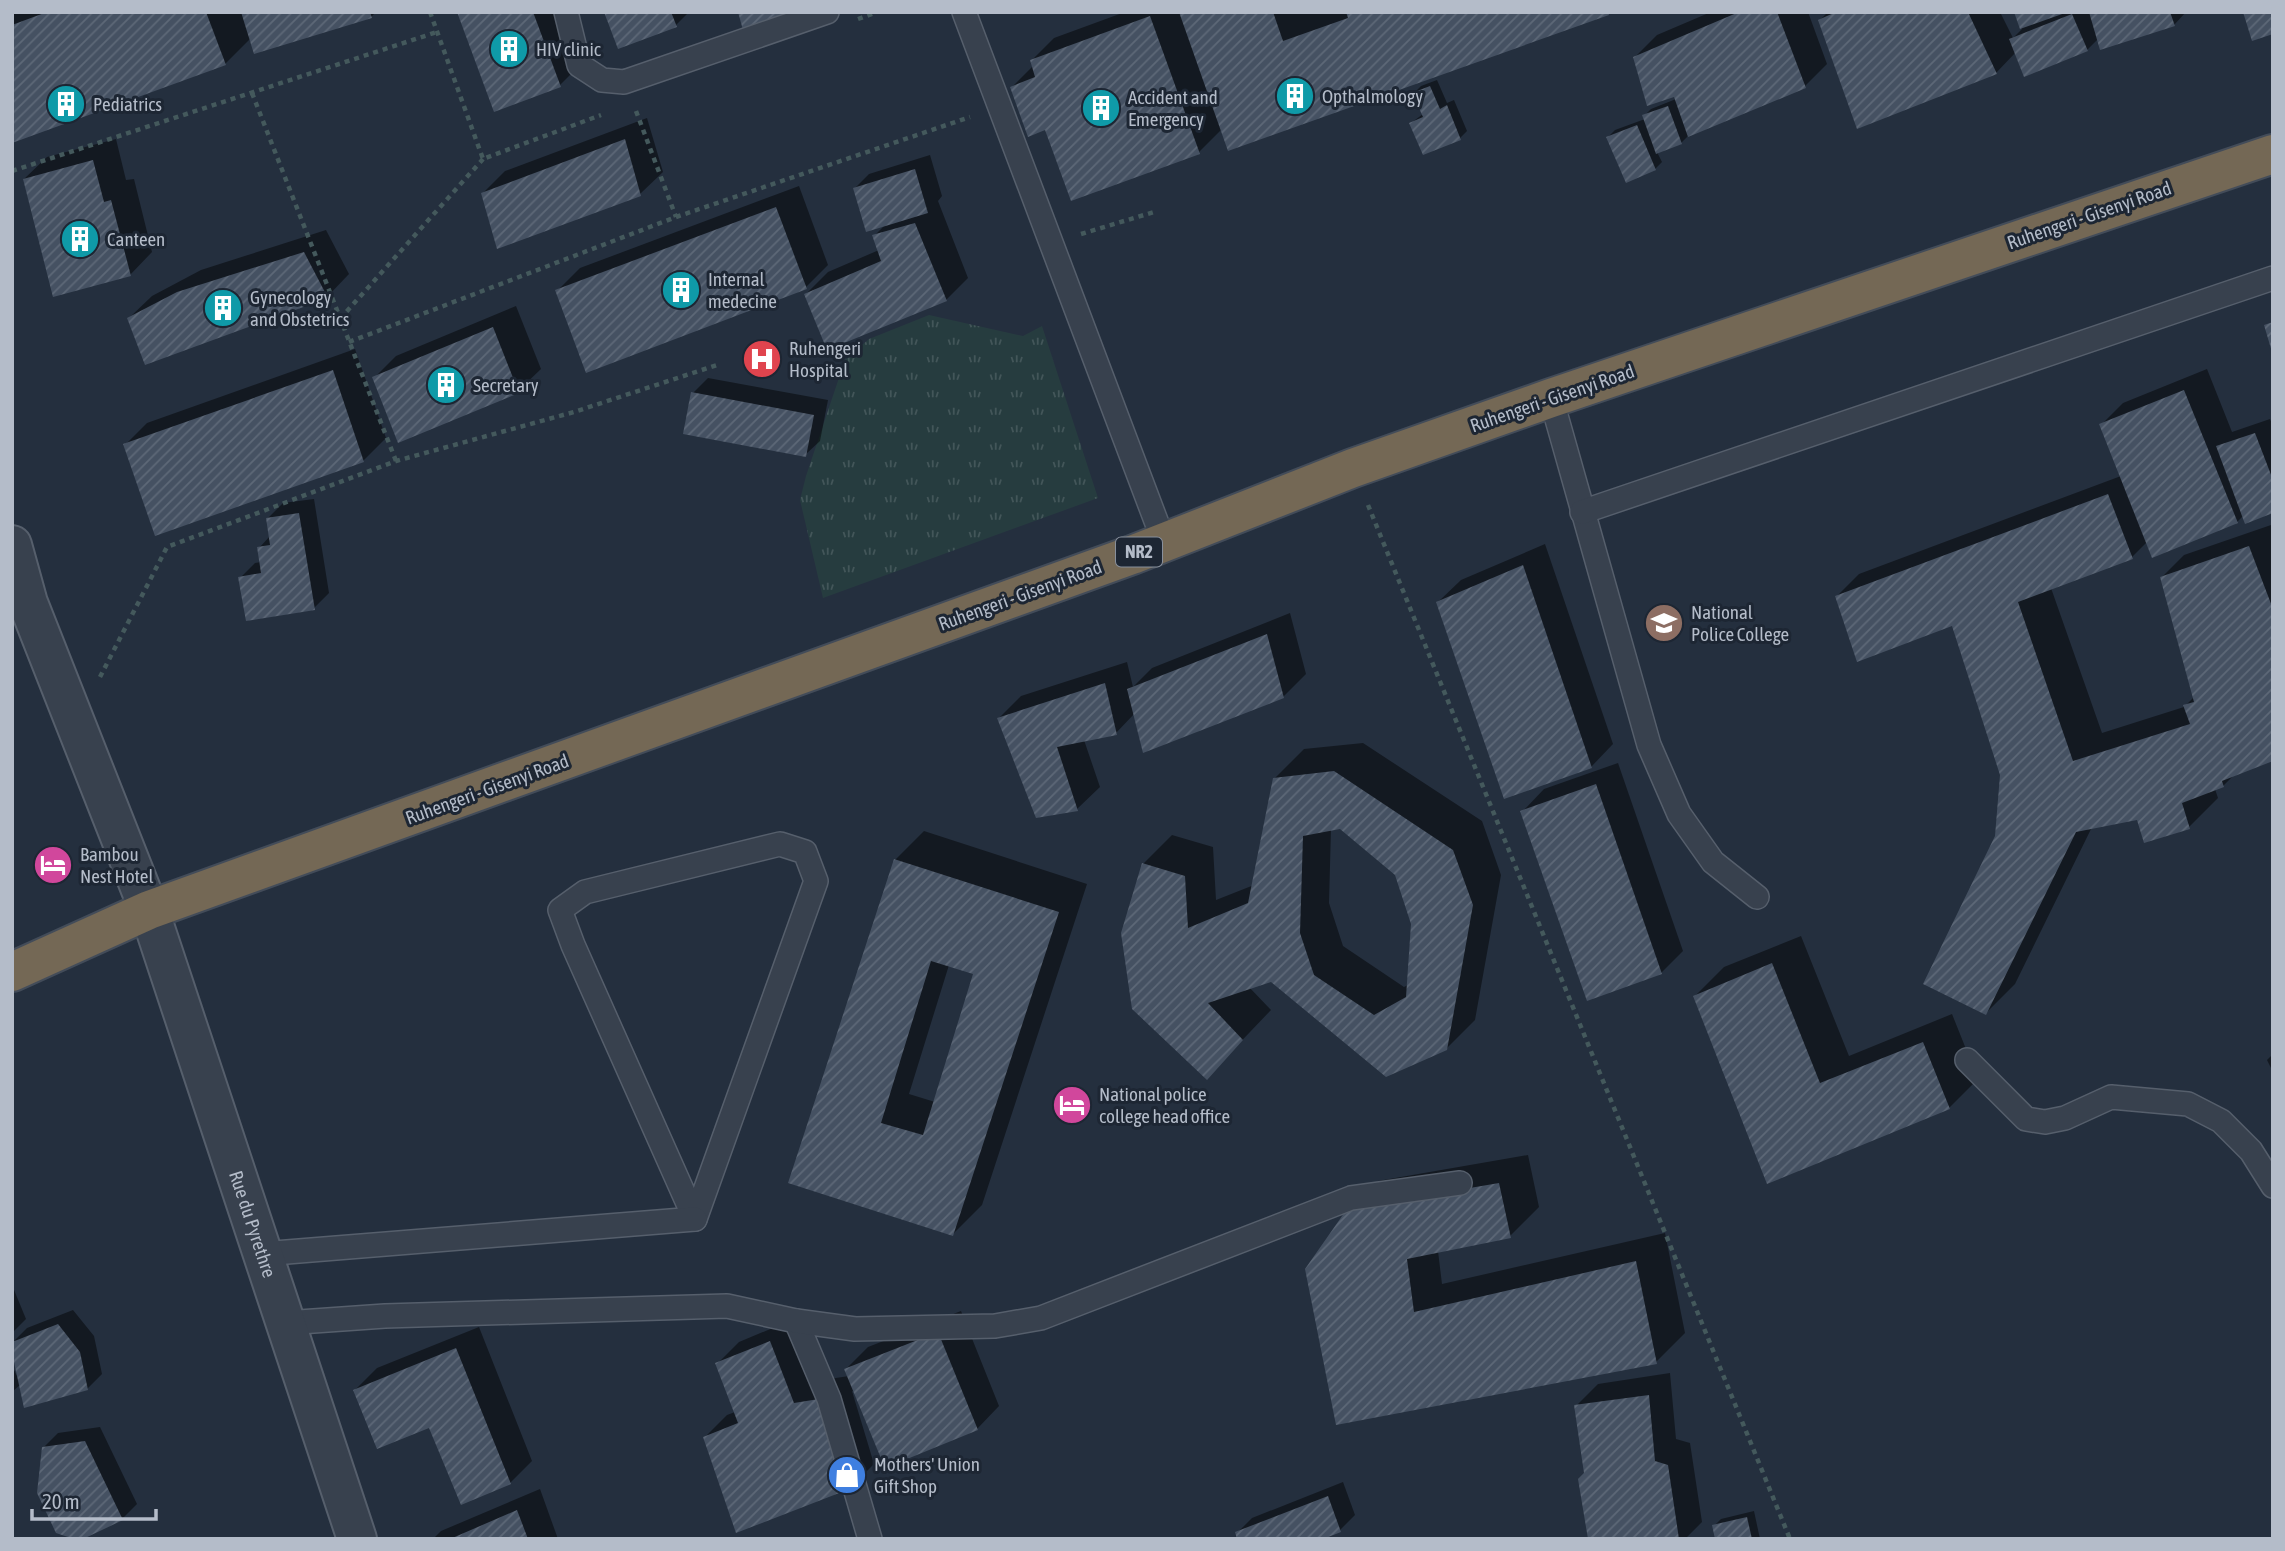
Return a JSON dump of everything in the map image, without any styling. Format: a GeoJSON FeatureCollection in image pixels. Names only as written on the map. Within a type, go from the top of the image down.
{"type":"FeatureCollection","features":[{"type":"Feature","properties":{"kind":"highway","name":"Ruhengeri - Gisenyi Road"},"geometry":{"type":"LineString","coordinates":[[12,972],[149,910],[1164,542],[1353,468],[1551,398],[2273,154]]}},
{"type":"Feature","properties":{"kind":"street","name":"Rue du Pyrethre"},"geometry":{"type":"LineString","coordinates":[[12,545],[20,604],[76,724],[149,910],[357,1539]]}},
{"type":"Feature","properties":{"kind":"lane"},"geometry":{"type":"LineString","coordinates":[[566,12],[579,65],[602,80],[624,82],[827,12]]}},
{"type":"Feature","properties":{"kind":"lane"},"geometry":{"type":"LineString","coordinates":[[964,12],[1164,542]]}},
{"type":"Feature","properties":{"kind":"lane"},"geometry":{"type":"LineString","coordinates":[[1582,512],[2273,278]]}},
{"type":"Feature","properties":{"kind":"lane"},"geometry":{"type":"LineString","coordinates":[[1551,398],[1649,745],[1679,814],[1713,862],[1757,897]]}},
{"type":"Feature","properties":{"kind":"lane"},"geometry":{"type":"LineString","coordinates":[[780,844],[805,852],[816,881],[695,1219],[560,910],[585,892],[780,844]]}},
{"type":"Feature","properties":{"kind":"lane"},"geometry":{"type":"LineString","coordinates":[[1967,1060],[2026,1119],[2045,1122],[2065,1118],[2111,1097],[2188,1104],[2221,1121],[2251,1151],[2273,1186]]}},
{"type":"Feature","properties":{"kind":"lane"},"geometry":{"type":"LineString","coordinates":[[285,1322],[385,1316],[727,1306],[796,1321],[869,1329],[995,1326],[1041,1318],[1350,1198],[1461,1183]]}},
{"type":"Feature","properties":{"kind":"lane"},"geometry":{"type":"LineString","coordinates":[[261,1254],[695,1219]]}},
{"type":"Feature","properties":{"kind":"lane"},"geometry":{"type":"LineString","coordinates":[[796,1321],[829,1399],[870,1539]]}},
{"type":"Feature","properties":{"kind":"path"},"geometry":{"type":"LineString","coordinates":[[12,172],[437,32]]}},
{"type":"Feature","properties":{"kind":"path"},"geometry":{"type":"LineString","coordinates":[[252,93],[396,461]]}},
{"type":"Feature","properties":{"kind":"path"},"geometry":{"type":"LineString","coordinates":[[349,342],[676,217],[974,116]]}},
{"type":"Feature","properties":{"kind":"path"},"geometry":{"type":"LineString","coordinates":[[340,319],[483,159]]}},
{"type":"Feature","properties":{"kind":"path"},"geometry":{"type":"LineString","coordinates":[[1052,244],[1154,212]]}},
{"type":"Feature","properties":{"kind":"path"},"geometry":{"type":"LineString","coordinates":[[76,724],[167,547],[396,461],[574,412],[717,365]]}},
{"type":"Feature","properties":{"kind":"path"},"geometry":{"type":"LineString","coordinates":[[1353,468],[1790,1539]]}},
{"type":"Feature","properties":{"kind":"green space"},"geometry":{"type":"Polygon","coordinates":[[[929,315],[1023,336],[1042,326],[1098,498],[823,598],[800,500],[845,360],[869,339],[929,315]]]}},
{"type":"Feature","properties":{"kind":"building","name":"Pediatrics"},"geometry":{"type":"Polygon","coordinates":[[[47,12],[206,12],[226,65],[12,143],[12,25],[47,12]]]}},
{"type":"Feature","properties":{"kind":"building"},"geometry":{"type":"Polygon","coordinates":[[[241,12],[370,12],[372,18],[254,54],[241,12]]]}},
{"type":"Feature","properties":{"kind":"building","name":"HIV clinic"},"geometry":{"type":"Polygon","coordinates":[[[457,12],[533,12],[561,87],[494,112],[457,12]]]}},
{"type":"Feature","properties":{"kind":"building"},"geometry":{"type":"Polygon","coordinates":[[[604,12],[671,12],[677,27],[618,49],[604,12]]]}},
{"type":"Feature","properties":{"kind":"building"},"geometry":{"type":"Polygon","coordinates":[[[738,12],[795,12],[743,30],[738,12]]]}},
{"type":"Feature","properties":{"kind":"building","name":"Opthalmology"},"geometry":{"type":"Polygon","coordinates":[[[1179,12],[1273,12],[1283,41],[1348,18],[1346,12],[1608,12],[1609,15],[1228,151],[1179,12]]]}},
{"type":"Feature","properties":{"kind":"building"},"geometry":{"type":"Polygon","coordinates":[[[1739,12],[1777,12],[1806,88],[1688,137],[1674,97],[1647,106],[1633,57],[1739,12]]]}},
{"type":"Feature","properties":{"kind":"building"},"geometry":{"type":"Polygon","coordinates":[[[1836,12],[1968,12],[1997,74],[1857,129],[1818,20],[1836,12]]]}},
{"type":"Feature","properties":{"kind":"building"},"geometry":{"type":"Polygon","coordinates":[[[2014,12],[2065,12],[2065,13],[2020,29],[2014,12]]]}},
{"type":"Feature","properties":{"kind":"building"},"geometry":{"type":"Polygon","coordinates":[[[2089,12],[2170,12],[2175,26],[2100,50],[2089,12]]]}},
{"type":"Feature","properties":{"kind":"building"},"geometry":{"type":"Polygon","coordinates":[[[2243,12],[2273,12],[2273,34],[2252,41],[2243,12]]]}},
{"type":"Feature","properties":{"kind":"building"},"geometry":{"type":"Polygon","coordinates":[[[2072,14],[2088,51],[2024,77],[2009,39],[2072,14]]]}},
{"type":"Feature","properties":{"kind":"building","name":"Accident and Emergency"},"geometry":{"type":"Polygon","coordinates":[[[1150,16],[1200,154],[1071,201],[1045,130],[1028,137],[1010,87],[1035,77],[1030,60],[1150,16]]]}},
{"type":"Feature","properties":{"kind":"building"},"geometry":{"type":"Polygon","coordinates":[[[1430,86],[1440,109],[1447,105],[1461,140],[1423,155],[1409,123],[1423,117],[1412,93],[1430,86]]]}},
{"type":"Feature","properties":{"kind":"building"},"geometry":{"type":"Polygon","coordinates":[[[1668,106],[1682,144],[1656,154],[1642,115],[1668,106]]]}},
{"type":"Feature","properties":{"kind":"building"},"geometry":{"type":"Polygon","coordinates":[[[1637,125],[1656,170],[1626,183],[1606,137],[1637,125]]]}},
{"type":"Feature","properties":{"kind":"building"},"geometry":{"type":"Polygon","coordinates":[[[625,139],[641,196],[497,249],[481,193],[625,139]]]}},
{"type":"Feature","properties":{"kind":"building","name":"Canteen"},"geometry":{"type":"Polygon","coordinates":[[[93,160],[104,202],[111,200],[131,276],[53,297],[23,179],[93,160]]]}},
{"type":"Feature","properties":{"kind":"building"},"geometry":{"type":"Polygon","coordinates":[[[915,169],[928,213],[866,232],[853,188],[915,169]]]}},
{"type":"Feature","properties":{"kind":"building","name":"Internal medecine"},"geometry":{"type":"Polygon","coordinates":[[[776,207],[807,289],[586,373],[555,290],[776,207]]]}},
{"type":"Feature","properties":{"kind":"building"},"geometry":{"type":"Polygon","coordinates":[[[915,223],[947,301],[827,350],[804,294],[881,261],[872,235],[915,223]]]}},
{"type":"Feature","properties":{"kind":"building","name":"Gynecology and Obstetrics"},"geometry":{"type":"Polygon","coordinates":[[[304,252],[328,298],[145,365],[127,318],[177,292],[304,252]]]}},
{"type":"Feature","properties":{"kind":"building"},"geometry":{"type":"Polygon","coordinates":[[[2273,322],[2273,352],[2272,352],[2264,325],[2273,322]]]}},
{"type":"Feature","properties":{"kind":"building","name":"Secretary"},"geometry":{"type":"Polygon","coordinates":[[[493,327],[519,393],[398,443],[372,377],[493,327]]]}},
{"type":"Feature","properties":{"kind":"building"},"geometry":{"type":"Polygon","coordinates":[[[333,370],[364,462],[155,536],[123,444],[333,370]]]}},
{"type":"Feature","properties":{"kind":"building"},"geometry":{"type":"Polygon","coordinates":[[[2184,390],[2238,523],[2152,558],[2099,424],[2184,390]]]}},
{"type":"Feature","properties":{"kind":"building"},"geometry":{"type":"Polygon","coordinates":[[[691,392],[814,415],[806,457],[683,434],[691,392]]]}},
{"type":"Feature","properties":{"kind":"building"},"geometry":{"type":"Polygon","coordinates":[[[2255,433],[2273,480],[2273,513],[2245,524],[2216,446],[2255,433]]]}},
{"type":"Feature","properties":{"kind":"building"},"geometry":{"type":"Polygon","coordinates":[[[2108,494],[2133,559],[2018,602],[2073,761],[2190,724],[2183,705],[2194,702],[2160,577],[2249,546],[2273,609],[2273,761],[2222,781],[2224,787],[2182,803],[2190,829],[2144,843],[2137,820],[2076,832],[1986,1015],[1923,984],[1995,836],[2000,775],[1952,626],[1857,662],[1835,596],[2108,494]]]}},
{"type":"Feature","properties":{"kind":"building"},"geometry":{"type":"Polygon","coordinates":[[[299,513],[315,610],[246,621],[238,577],[261,573],[257,547],[270,545],[266,518],[299,513]]]}},
{"type":"Feature","properties":{"kind":"building"},"geometry":{"type":"Polygon","coordinates":[[[1523,565],[1592,768],[1504,799],[1436,602],[1523,565]]]}},
{"type":"Feature","properties":{"kind":"building"},"geometry":{"type":"Polygon","coordinates":[[[1267,634],[1284,698],[1143,753],[1127,689],[1267,634]]]}},
{"type":"Feature","properties":{"kind":"building"},"geometry":{"type":"Polygon","coordinates":[[[1105,683],[1117,735],[1057,747],[1078,811],[1036,818],[997,718],[1105,683]]]}},
{"type":"Feature","properties":{"kind":"building"},"geometry":{"type":"Polygon","coordinates":[[[1334,771],[1453,850],[1473,905],[1447,1050],[1386,1077],[1271,982],[1208,1003],[1243,1040],[1207,1080],[1132,1009],[1121,933],[1142,863],[1185,876],[1188,928],[1248,903],[1273,778],[1334,771]],[[1340,829],[1303,836],[1300,933],[1314,975],[1374,1015],[1406,997],[1411,924],[1395,875],[1340,829]]]}},
{"type":"Feature","properties":{"kind":"building"},"geometry":{"type":"Polygon","coordinates":[[[1596,784],[1662,974],[1587,1001],[1520,811],[1596,784]]]}},
{"type":"Feature","properties":{"kind":"building"},"geometry":{"type":"Polygon","coordinates":[[[894,859],[1059,912],[953,1236],[788,1183],[894,859]],[[931,961],[881,1123],[923,1135],[973,974],[931,961]]]}},
{"type":"Feature","properties":{"kind":"building"},"geometry":{"type":"Polygon","coordinates":[[[1772,963],[1820,1083],[1923,1042],[1950,1109],[1767,1184],[1693,996],[1772,963]]]}},
{"type":"Feature","properties":{"kind":"building"},"geometry":{"type":"Polygon","coordinates":[[[1499,1183],[1511,1238],[1407,1259],[1414,1312],[1636,1261],[1657,1364],[1336,1425],[1305,1269],[1347,1209],[1499,1183]]]}},
{"type":"Feature","properties":{"kind":"building"},"geometry":{"type":"Polygon","coordinates":[[[58,1324],[80,1352],[88,1390],[24,1408],[12,1342],[58,1324]]]}},
{"type":"Feature","properties":{"kind":"building"},"geometry":{"type":"Polygon","coordinates":[[[938,1332],[978,1430],[885,1468],[844,1369],[938,1332]]]}},
{"type":"Feature","properties":{"kind":"building"},"geometry":{"type":"Polygon","coordinates":[[[770,1341],[794,1403],[825,1398],[852,1488],[736,1533],[703,1437],[738,1423],[715,1363],[770,1341]]]}},
{"type":"Feature","properties":{"kind":"building"},"geometry":{"type":"Polygon","coordinates":[[[456,1348],[511,1484],[461,1505],[429,1428],[377,1449],[353,1390],[456,1348]]]}},
{"type":"Feature","properties":{"kind":"building"},"geometry":{"type":"Polygon","coordinates":[[[1649,1395],[1655,1461],[1668,1465],[1679,1539],[1588,1539],[1578,1479],[1584,1473],[1574,1405],[1649,1395]]]}},
{"type":"Feature","properties":{"kind":"building"},"geometry":{"type":"Polygon","coordinates":[[[85,1441],[123,1520],[83,1539],[74,1539],[56,1533],[37,1493],[42,1447],[85,1441]]]}},
{"type":"Feature","properties":{"kind":"building"},"geometry":{"type":"Polygon","coordinates":[[[1328,1496],[1341,1532],[1323,1539],[1237,1539],[1235,1532],[1328,1496]]]}},
{"type":"Feature","properties":{"kind":"building"},"geometry":{"type":"Polygon","coordinates":[[[517,1510],[528,1539],[450,1539],[517,1510]]]}},
{"type":"Feature","properties":{"kind":"building"},"geometry":{"type":"Polygon","coordinates":[[[1747,1517],[1752,1539],[1715,1539],[1712,1525],[1747,1517]]]}},
{"type":"Feature","properties":{"kind":"place","name":"HIV clinic"},"geometry":{"type":"Point","coordinates":[509,49]}},
{"type":"Feature","properties":{"kind":"place","name":"Opthalmology"},"geometry":{"type":"Point","coordinates":[1295,96]}},
{"type":"Feature","properties":{"kind":"place","name":"Pediatrics"},"geometry":{"type":"Point","coordinates":[66,104]}},
{"type":"Feature","properties":{"kind":"place","name":"Accident and Emergency"},"geometry":{"type":"Point","coordinates":[1101,108]}},
{"type":"Feature","properties":{"kind":"place","name":"Canteen"},"geometry":{"type":"Point","coordinates":[80,239]}},
{"type":"Feature","properties":{"kind":"place","name":"Internal medecine"},"geometry":{"type":"Point","coordinates":[681,290]}},
{"type":"Feature","properties":{"kind":"place","name":"Gynecology and Obstetrics"},"geometry":{"type":"Point","coordinates":[223,308]}},
{"type":"Feature","properties":{"kind":"place","name":"Ruhengeri Hospital"},"geometry":{"type":"Point","coordinates":[762,359]}},
{"type":"Feature","properties":{"kind":"place","name":"Secretary"},"geometry":{"type":"Point","coordinates":[446,385]}},
{"type":"Feature","properties":{"kind":"place","name":"National Police College"},"geometry":{"type":"Point","coordinates":[1664,623]}},
{"type":"Feature","properties":{"kind":"place","name":"Bambou Nest Hotel"},"geometry":{"type":"Point","coordinates":[53,865]}},
{"type":"Feature","properties":{"kind":"place","name":"National police college head office"},"geometry":{"type":"Point","coordinates":[1072,1105]}},
{"type":"Feature","properties":{"kind":"place","name":"Mothers' Union Gift Shop"},"geometry":{"type":"Point","coordinates":[847,1475]}}]}
